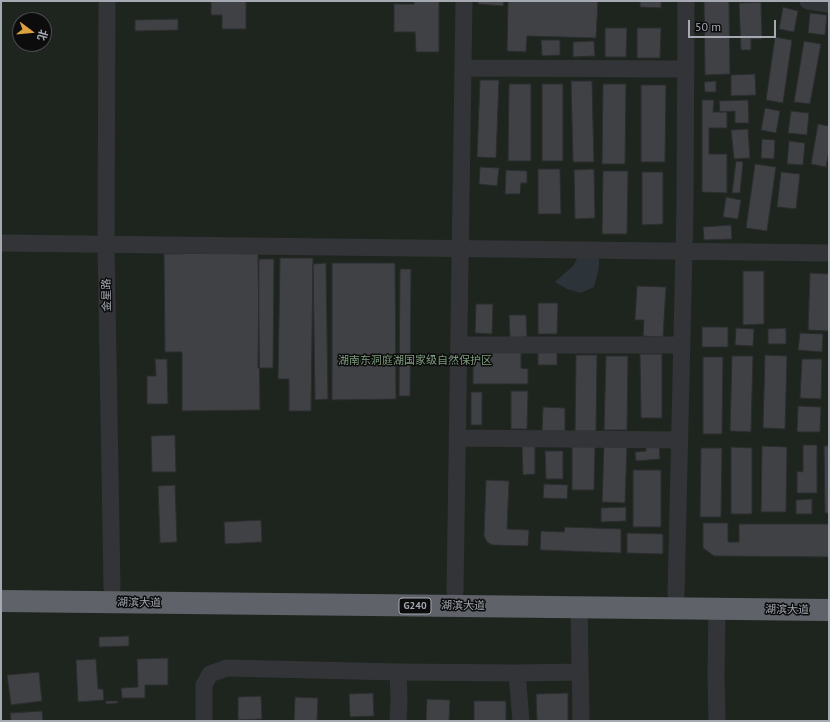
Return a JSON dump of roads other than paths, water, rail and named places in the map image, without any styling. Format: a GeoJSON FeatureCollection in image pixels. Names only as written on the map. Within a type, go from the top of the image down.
{"type":"FeatureCollection","features":[{"type":"Feature","properties":{"kind":"highway","name":"湖滨大道"},"geometry":{"type":"LineString","coordinates":[[1,587],[829,595]]}},
{"type":"Feature","properties":{"kind":"highway","name":"湖滨大道"},"geometry":{"type":"LineString","coordinates":[[1,601],[829,610]]}},
{"type":"Feature","properties":{"kind":"street","name":"金星路"},"geometry":{"type":"LineString","coordinates":[[107,1],[106,244],[112,588]]}},
{"type":"Feature","properties":{"kind":"street"},"geometry":{"type":"LineString","coordinates":[[455,591],[464,1]]}},
{"type":"Feature","properties":{"kind":"street"},"geometry":{"type":"LineString","coordinates":[[676,594],[685,206],[686,1]]}},
{"type":"Feature","properties":{"kind":"street"},"geometry":{"type":"LineString","coordinates":[[808,1],[829,4]]}},
{"type":"Feature","properties":{"kind":"street"},"geometry":{"type":"LineString","coordinates":[[463,68],[686,69]]}},
{"type":"Feature","properties":{"kind":"street"},"geometry":{"type":"LineString","coordinates":[[1,243],[829,254]]}},
{"type":"Feature","properties":{"kind":"street"},"geometry":{"type":"LineString","coordinates":[[459,344],[681,345]]}},
{"type":"Feature","properties":{"kind":"street"},"geometry":{"type":"LineString","coordinates":[[457,438],[680,440]]}},
{"type":"Feature","properties":{"kind":"street"},"geometry":{"type":"LineString","coordinates":[[579,608],[581,721]]}},
{"type":"Feature","properties":{"kind":"street"},"geometry":{"type":"LineString","coordinates":[[717,609],[717,721]]}},
{"type":"Feature","properties":{"kind":"street"},"geometry":{"type":"LineString","coordinates":[[202,718],[204,685],[210,674],[227,668],[398,672],[580,672]]}},
{"type":"Feature","properties":{"kind":"street"},"geometry":{"type":"LineString","coordinates":[[398,672],[398,721]]}},
{"type":"Feature","properties":{"kind":"street"},"geometry":{"type":"LineString","coordinates":[[517,673],[520,721]]}},
{"type":"Feature","properties":{"kind":"park label","name":"湖南东洞庭湖国家级自然保护区"},"geometry":{"type":"Point","coordinates":[415,361]}}]}
